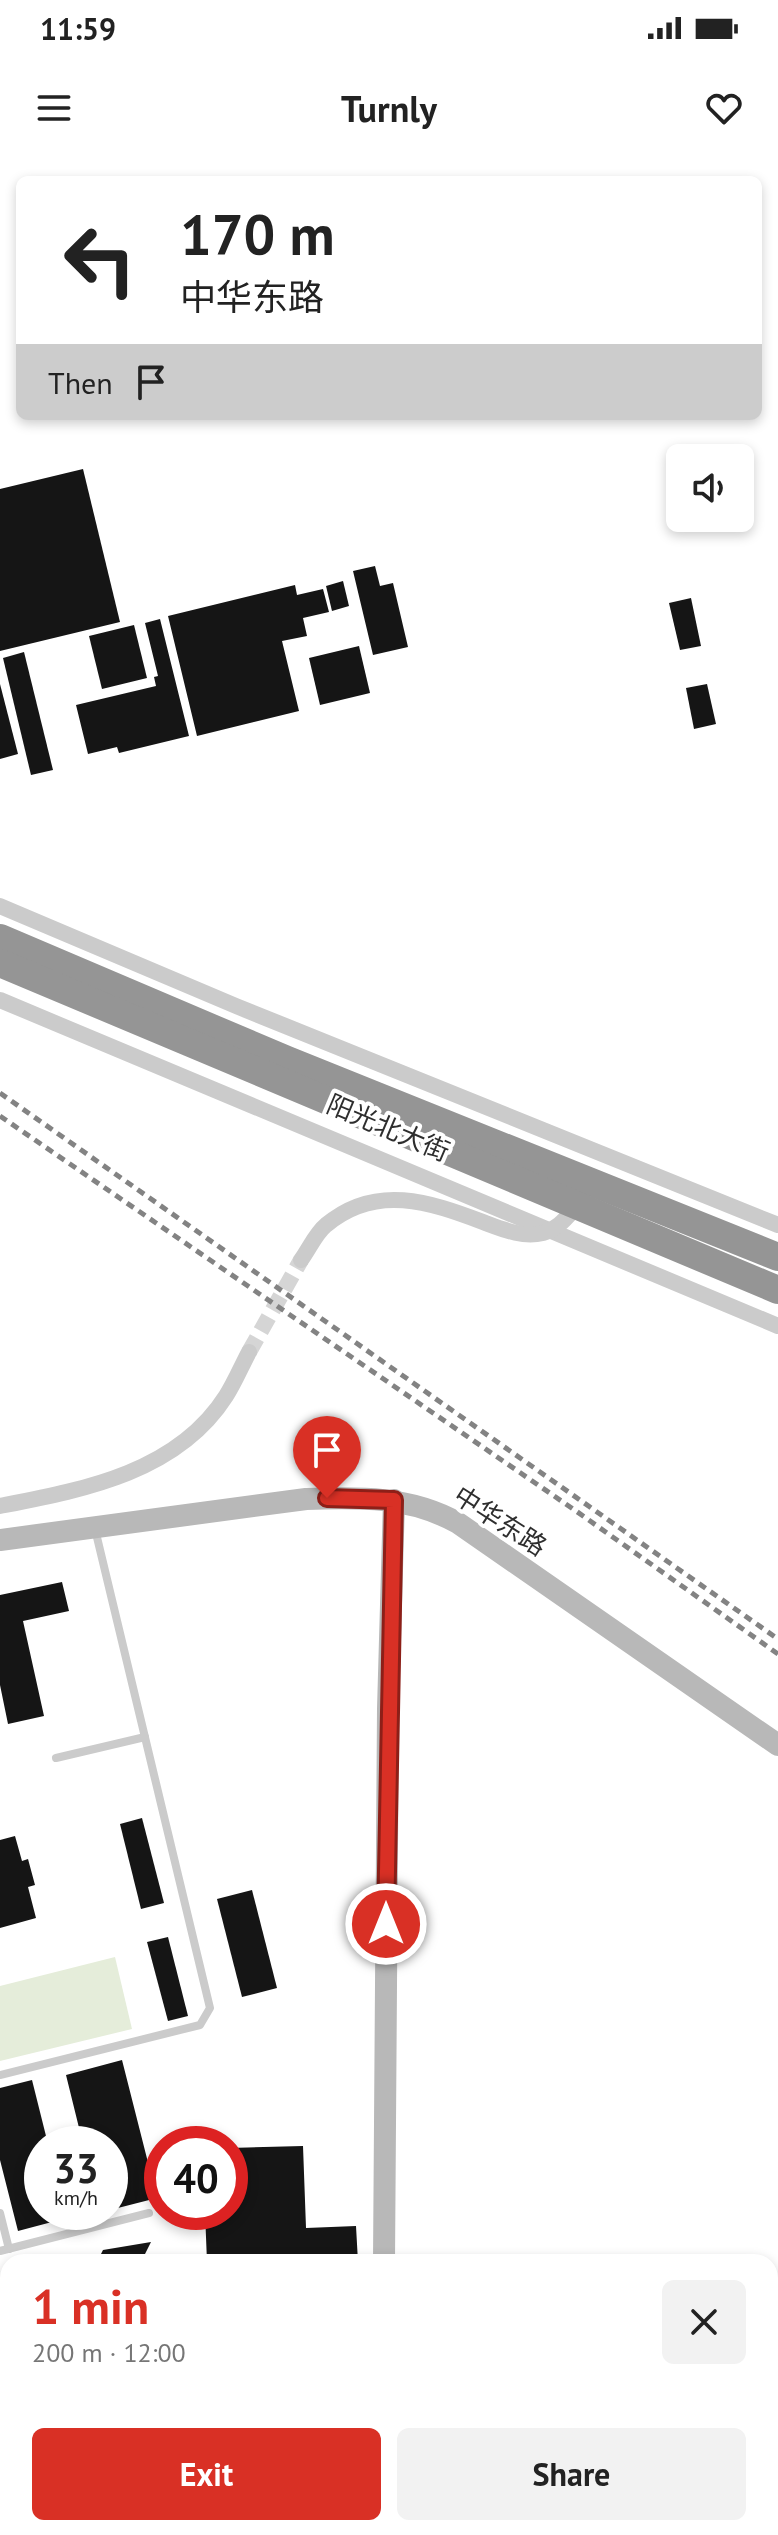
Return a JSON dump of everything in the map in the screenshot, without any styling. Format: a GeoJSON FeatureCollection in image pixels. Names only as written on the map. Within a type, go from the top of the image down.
{"type":"FeatureCollection","features":[{"type":"Feature","properties":{"kind":"highway","name":"阳光北大街"},"geometry":{"type":"LineString","coordinates":[[0,938],[287,1060],[778,1257]]}},
{"type":"Feature","properties":{"kind":"highway","name":"阳光北大街"},"geometry":{"type":"LineString","coordinates":[[0,963],[778,1290]]}},
{"type":"Feature","properties":{"kind":"street"},"geometry":{"type":"LineString","coordinates":[[0,906],[250,1012],[778,1225]]}},
{"type":"Feature","properties":{"kind":"street"},"geometry":{"type":"LineString","coordinates":[[0,1000],[778,1326]]}},
{"type":"Feature","properties":{"kind":"street"},"geometry":{"type":"LineString","coordinates":[[301,1260],[324,1226],[363,1204],[386,1199],[429,1202],[511,1232],[529,1234],[560,1225],[576,1207]]}},
{"type":"Feature","properties":{"kind":"street"},"geometry":{"type":"LineString","coordinates":[[0,1506],[92,1488],[157,1459],[190,1436],[210,1416],[226,1397],[249,1352]]}},
{"type":"Feature","properties":{"kind":"street","name":"中华东路"},"geometry":{"type":"LineString","coordinates":[[0,1540],[306,1499],[394,1500],[433,1509],[458,1523],[778,1745]]}},
{"type":"Feature","properties":{"kind":"street"},"geometry":{"type":"LineString","coordinates":[[384,2254],[388,1725],[394,1500]]}},
{"type":"Feature","properties":{"kind":"lane"},"geometry":{"type":"LineString","coordinates":[[0,2075],[200,2025],[207,2018],[210,2008],[94,1526]]}},
{"type":"Feature","properties":{"kind":"lane"},"geometry":{"type":"LineString","coordinates":[[56,1758],[145,1737]]}},
{"type":"Feature","properties":{"kind":"lane"},"geometry":{"type":"LineString","coordinates":[[0,2213],[4,2250],[144,2214]]}},
{"type":"Feature","properties":{"kind":"green space"},"geometry":{"type":"Polygon","coordinates":[[[115,1957],[132,2029],[0,2061],[0,1986],[115,1957]]]}},
{"type":"Feature","properties":{"kind":"building"},"geometry":{"type":"Polygon","coordinates":[[[83,469],[120,622],[0,651],[0,489],[83,469]]]}},
{"type":"Feature","properties":{"kind":"building"},"geometry":{"type":"Polygon","coordinates":[[[375,566],[380,586],[393,583],[408,647],[373,655],[353,571],[375,566]]]}},
{"type":"Feature","properties":{"kind":"building"},"geometry":{"type":"Polygon","coordinates":[[[343,581],[349,606],[332,611],[326,586],[343,581]]]}},
{"type":"Feature","properties":{"kind":"building"},"geometry":{"type":"Polygon","coordinates":[[[295,585],[297,595],[323,589],[329,612],[303,618],[307,636],[282,641],[299,711],[197,736],[168,616],[295,585]]]}},
{"type":"Feature","properties":{"kind":"building"},"geometry":{"type":"Polygon","coordinates":[[[691,598],[701,646],[680,650],[669,603],[691,598]]]}},
{"type":"Feature","properties":{"kind":"building"},"geometry":{"type":"Polygon","coordinates":[[[160,619],[189,736],[119,753],[117,747],[88,754],[76,705],[156,686],[154,677],[158,676],[145,623],[160,619]]]}},
{"type":"Feature","properties":{"kind":"building"},"geometry":{"type":"Polygon","coordinates":[[[134,625],[147,678],[102,689],[89,636],[134,625]]]}},
{"type":"Feature","properties":{"kind":"building"},"geometry":{"type":"Polygon","coordinates":[[[359,646],[370,693],[320,705],[309,658],[359,646]]]}},
{"type":"Feature","properties":{"kind":"building"},"geometry":{"type":"Polygon","coordinates":[[[24,652],[53,770],[31,775],[3,658],[24,652]]]}},
{"type":"Feature","properties":{"kind":"building"},"geometry":{"type":"Polygon","coordinates":[[[0,684],[18,754],[0,759],[0,684]]]}},
{"type":"Feature","properties":{"kind":"building"},"geometry":{"type":"Polygon","coordinates":[[[707,684],[716,724],[694,729],[686,688],[707,684]]]}},
{"type":"Feature","properties":{"kind":"building"},"geometry":{"type":"Polygon","coordinates":[[[62,1582],[69,1611],[23,1621],[44,1716],[8,1724],[0,1685],[0,1595],[62,1582]]]}},
{"type":"Feature","properties":{"kind":"building"},"geometry":{"type":"Polygon","coordinates":[[[142,1818],[164,1903],[141,1909],[120,1824],[142,1818]]]}},
{"type":"Feature","properties":{"kind":"building"},"geometry":{"type":"Polygon","coordinates":[[[15,1836],[22,1861],[28,1859],[35,1885],[28,1887],[36,1918],[0,1928],[0,1840],[15,1836]]]}},
{"type":"Feature","properties":{"kind":"building"},"geometry":{"type":"Polygon","coordinates":[[[252,1890],[277,1988],[242,1997],[217,1899],[252,1890]]]}},
{"type":"Feature","properties":{"kind":"building"},"geometry":{"type":"Polygon","coordinates":[[[168,1937],[188,2016],[168,2021],[147,1942],[168,1937]]]}},
{"type":"Feature","properties":{"kind":"building"},"geometry":{"type":"Polygon","coordinates":[[[122,2060],[144,2147],[144,2201],[128,2205],[128,2126],[79,2126],[66,2075],[122,2060]]]}},
{"type":"Feature","properties":{"kind":"building"},"geometry":{"type":"Polygon","coordinates":[[[32,2080],[44,2126],[24,2126],[24,2229],[18,2231],[0,2160],[0,2088],[32,2080]]]}},
{"type":"Feature","properties":{"kind":"building"},"geometry":{"type":"Polygon","coordinates":[[[303,2146],[306,2228],[356,2226],[358,2254],[207,2254],[206,2230],[248,2230],[248,2148],[303,2146]]]}},
{"type":"Feature","properties":{"kind":"building"},"geometry":{"type":"Polygon","coordinates":[[[151,2242],[145,2254],[101,2254],[103,2250],[151,2242]]]}},
{"type":"Feature","properties":{"kind":"tunnel"},"geometry":{"type":"LineString","coordinates":[[249,1352],[301,1260]]}},
{"type":"Feature","properties":{"kind":"railway"},"geometry":{"type":"LineString","coordinates":[[0,1093],[778,1639]]}},
{"type":"Feature","properties":{"kind":"railway"},"geometry":{"type":"LineString","coordinates":[[0,1116],[576,1511],[778,1654]]}},
{"type":"Feature","properties":{"kind":"route"},"geometry":{"type":"LineString","coordinates":[[327,1498],[394,1500],[386,1924]]}}]}
